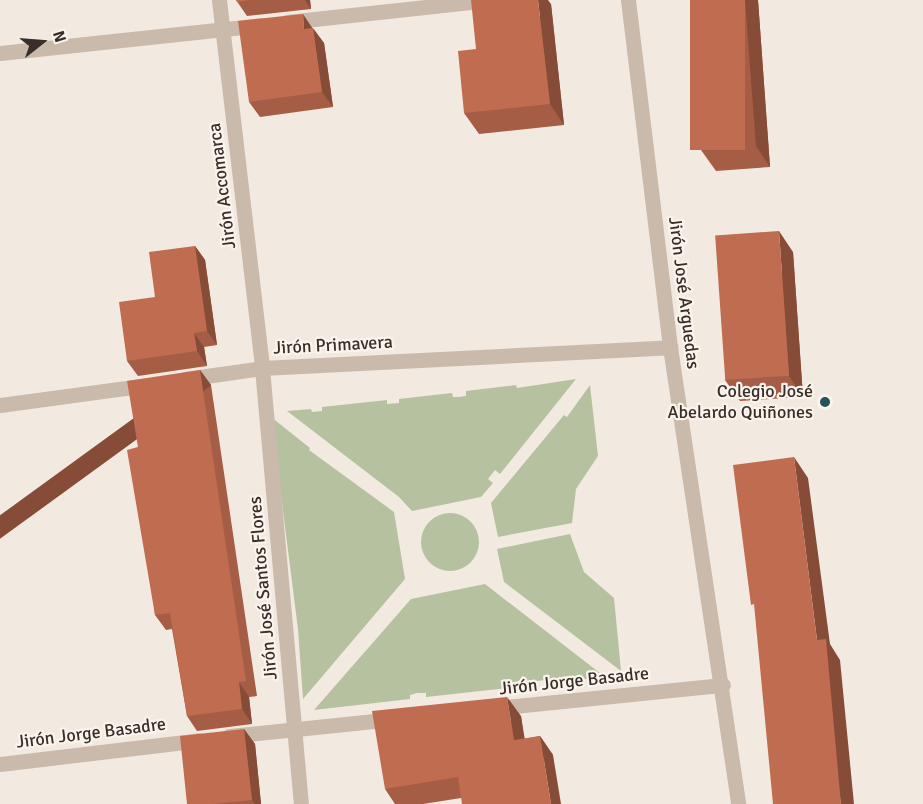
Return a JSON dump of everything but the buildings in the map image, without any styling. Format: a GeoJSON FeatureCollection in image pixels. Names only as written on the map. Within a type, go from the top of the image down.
{"type":"FeatureCollection","features":[{"type":"Feature","properties":{"kind":"street","name":"Jirón Accomarca"},"geometry":{"type":"LineString","coordinates":[[219,0],[262,368]]}},
{"type":"Feature","properties":{"kind":"street"},"geometry":{"type":"LineString","coordinates":[[0,53],[489,0]]}},
{"type":"Feature","properties":{"kind":"street","name":"Jirón José Arguedas"},"geometry":{"type":"LineString","coordinates":[[628,0],[670,347],[723,686],[738,804]]}},
{"type":"Feature","properties":{"kind":"street","name":"Jirón Primavera"},"geometry":{"type":"LineString","coordinates":[[0,405],[262,368],[670,347]]}},
{"type":"Feature","properties":{"kind":"street","name":"Jirón José Santos Flores"},"geometry":{"type":"LineString","coordinates":[[262,368],[301,804]]}},
{"type":"Feature","properties":{"kind":"street","name":"Jirón Jorge Basadre"},"geometry":{"type":"LineString","coordinates":[[474,711],[723,686]]}},
{"type":"Feature","properties":{"kind":"street","name":"Jirón Jorge Basadre"},"geometry":{"type":"LineString","coordinates":[[0,764],[414,717]]}},
{"type":"Feature","properties":{"kind":"green space"},"geometry":{"type":"Polygon","coordinates":[[[576,379],[500,474],[495,470],[488,479],[493,483],[481,497],[412,511],[399,497],[287,411],[311,409],[312,412],[322,411],[322,407],[387,400],[387,404],[399,403],[399,399],[452,393],[453,397],[459,397],[466,396],[466,391],[516,385],[517,388],[576,379]]]}},
{"type":"Feature","properties":{"kind":"green space"},"geometry":{"type":"Polygon","coordinates":[[[590,385],[598,456],[576,489],[572,523],[498,537],[491,503],[564,415],[567,417],[590,385]]]}},
{"type":"Feature","properties":{"kind":"green space"},"geometry":{"type":"Polygon","coordinates":[[[271,417],[310,448],[309,450],[394,512],[405,579],[303,699],[298,629],[271,417]]]}},
{"type":"Feature","properties":{"kind":"green space"},"geometry":{"type":"Polygon","coordinates":[[[450,513],[466,518],[474,526],[479,542],[474,558],[466,566],[450,571],[434,566],[426,558],[421,542],[426,526],[434,518],[450,513]]]}},
{"type":"Feature","properties":{"kind":"green space"},"geometry":{"type":"Polygon","coordinates":[[[570,534],[584,572],[614,598],[621,671],[504,582],[497,549],[570,534]]]}},
{"type":"Feature","properties":{"kind":"green space"},"geometry":{"type":"Polygon","coordinates":[[[485,584],[605,677],[556,682],[556,679],[536,681],[536,685],[426,697],[426,693],[417,693],[410,695],[410,699],[314,710],[411,599],[485,584]]]}},
{"type":"Feature","properties":{"kind":"place","name":"Colegio José Abelardo Quiñones"},"geometry":{"type":"Point","coordinates":[825,402]}}]}
